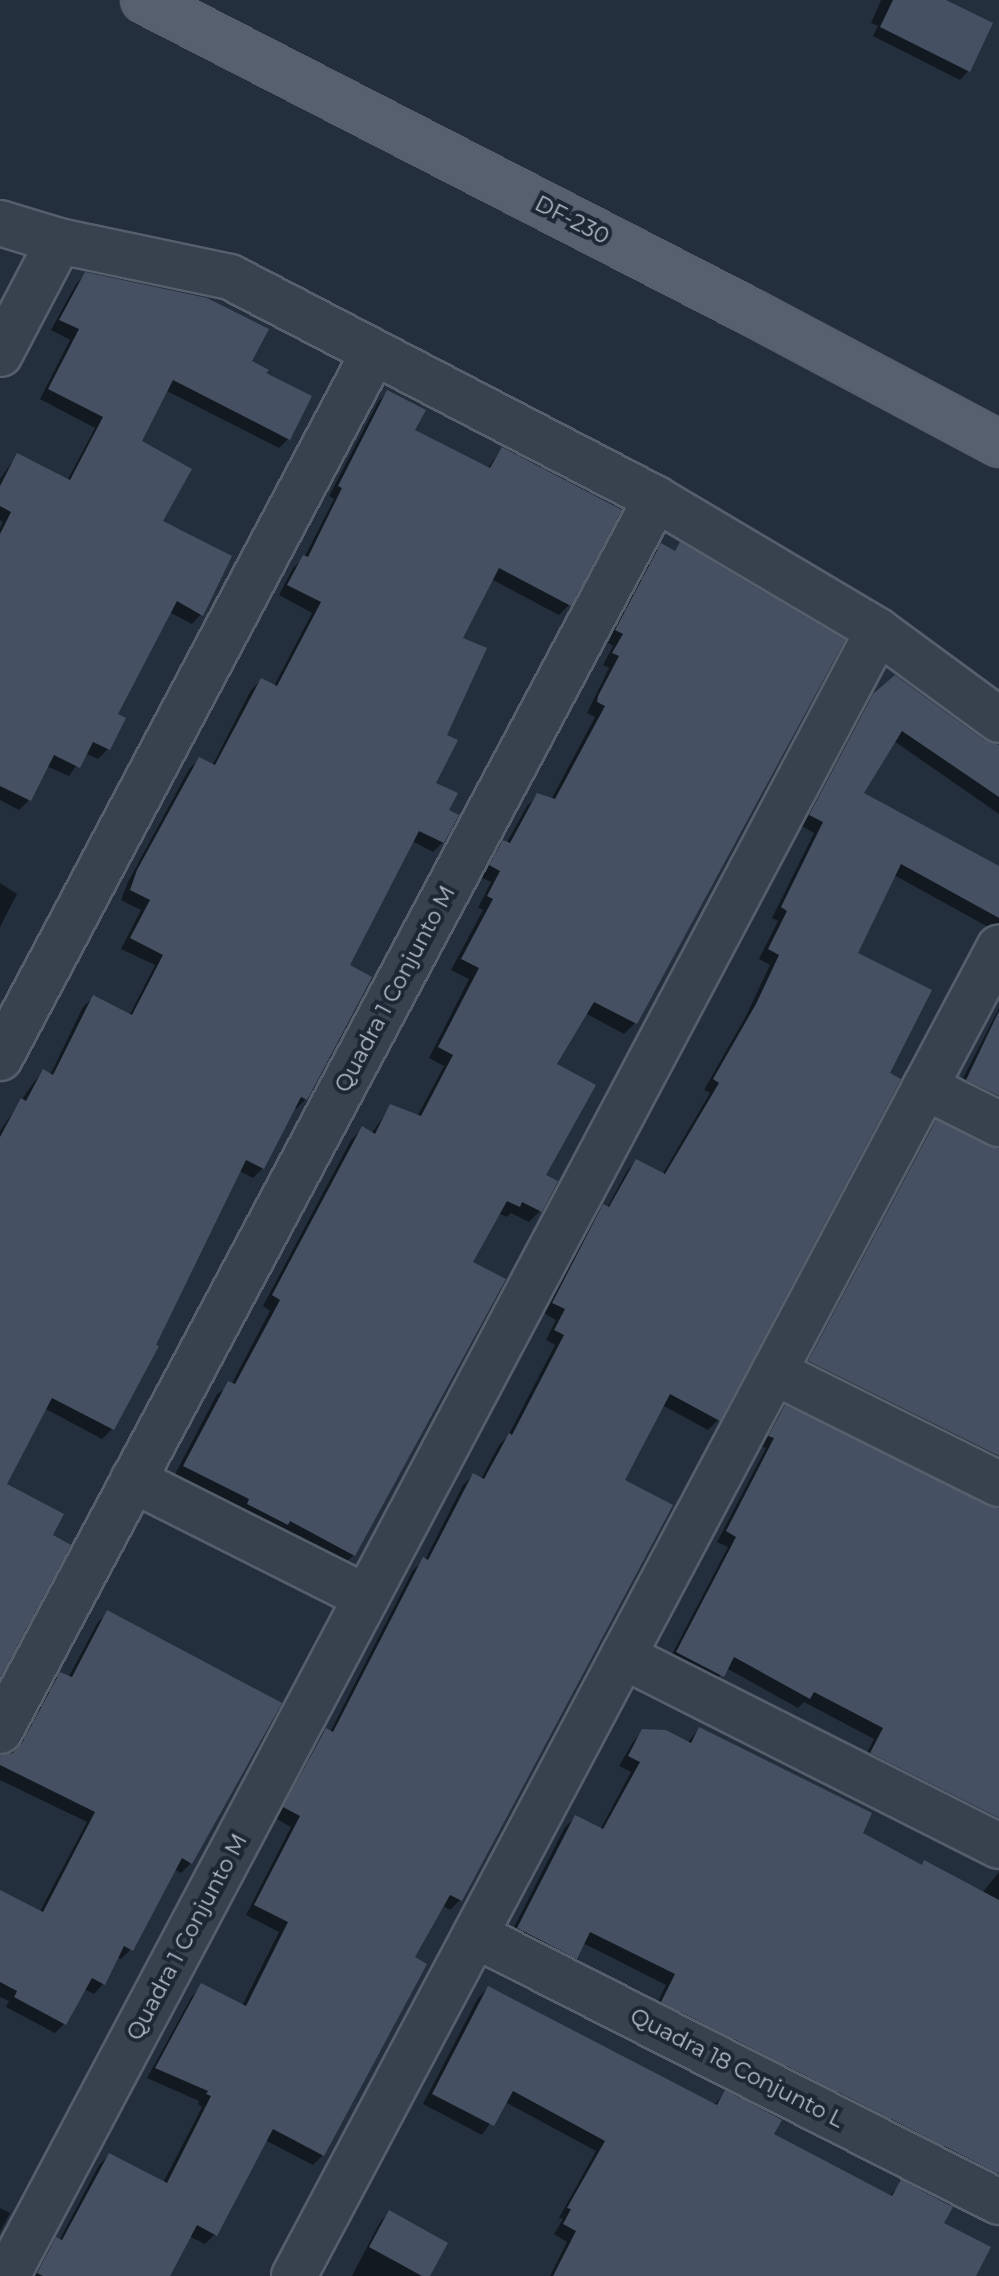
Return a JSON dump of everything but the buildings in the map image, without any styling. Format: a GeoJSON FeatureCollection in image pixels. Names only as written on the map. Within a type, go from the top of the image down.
{"type":"FeatureCollection","features":[{"type":"Feature","properties":{"kind":"main road","name":"DF-230"},"geometry":{"type":"LineString","coordinates":[[144,0],[739,306],[999,444]]}},
{"type":"Feature","properties":{"kind":"street"},"geometry":{"type":"LineString","coordinates":[[0,223],[59,241],[230,277],[656,499],[878,631],[999,718]]}},
{"type":"Feature","properties":{"kind":"street"},"geometry":{"type":"LineString","coordinates":[[0,354],[59,241]]}},
{"type":"Feature","properties":{"kind":"street"},"geometry":{"type":"LineString","coordinates":[[0,1058],[374,352]]}},
{"type":"Feature","properties":{"kind":"street","name":"Quadra 1 Conjunto M"},"geometry":{"type":"LineString","coordinates":[[0,1731],[656,499]]}},
{"type":"Feature","properties":{"kind":"street","name":"Quadra 1 Conjunto M"},"geometry":{"type":"LineString","coordinates":[[7,2276],[878,631]]}},
{"type":"Feature","properties":{"kind":"street"},"geometry":{"type":"LineString","coordinates":[[294,2276],[999,948]]}},
{"type":"Feature","properties":{"kind":"street"},"geometry":{"type":"LineString","coordinates":[[925,1087],[999,1124]]}},
{"type":"Feature","properties":{"kind":"street"},"geometry":{"type":"LineString","coordinates":[[774,1372],[999,1484]]}},
{"type":"Feature","properties":{"kind":"street"},"geometry":{"type":"LineString","coordinates":[[133,1480],[366,1597]]}},
{"type":"Feature","properties":{"kind":"street"},"geometry":{"type":"LineString","coordinates":[[623,1656],[999,1846]]}},
{"type":"Feature","properties":{"kind":"street","name":"Quadra 18 Conjunto L"},"geometry":{"type":"LineString","coordinates":[[475,1935],[999,2202]]}}]}
